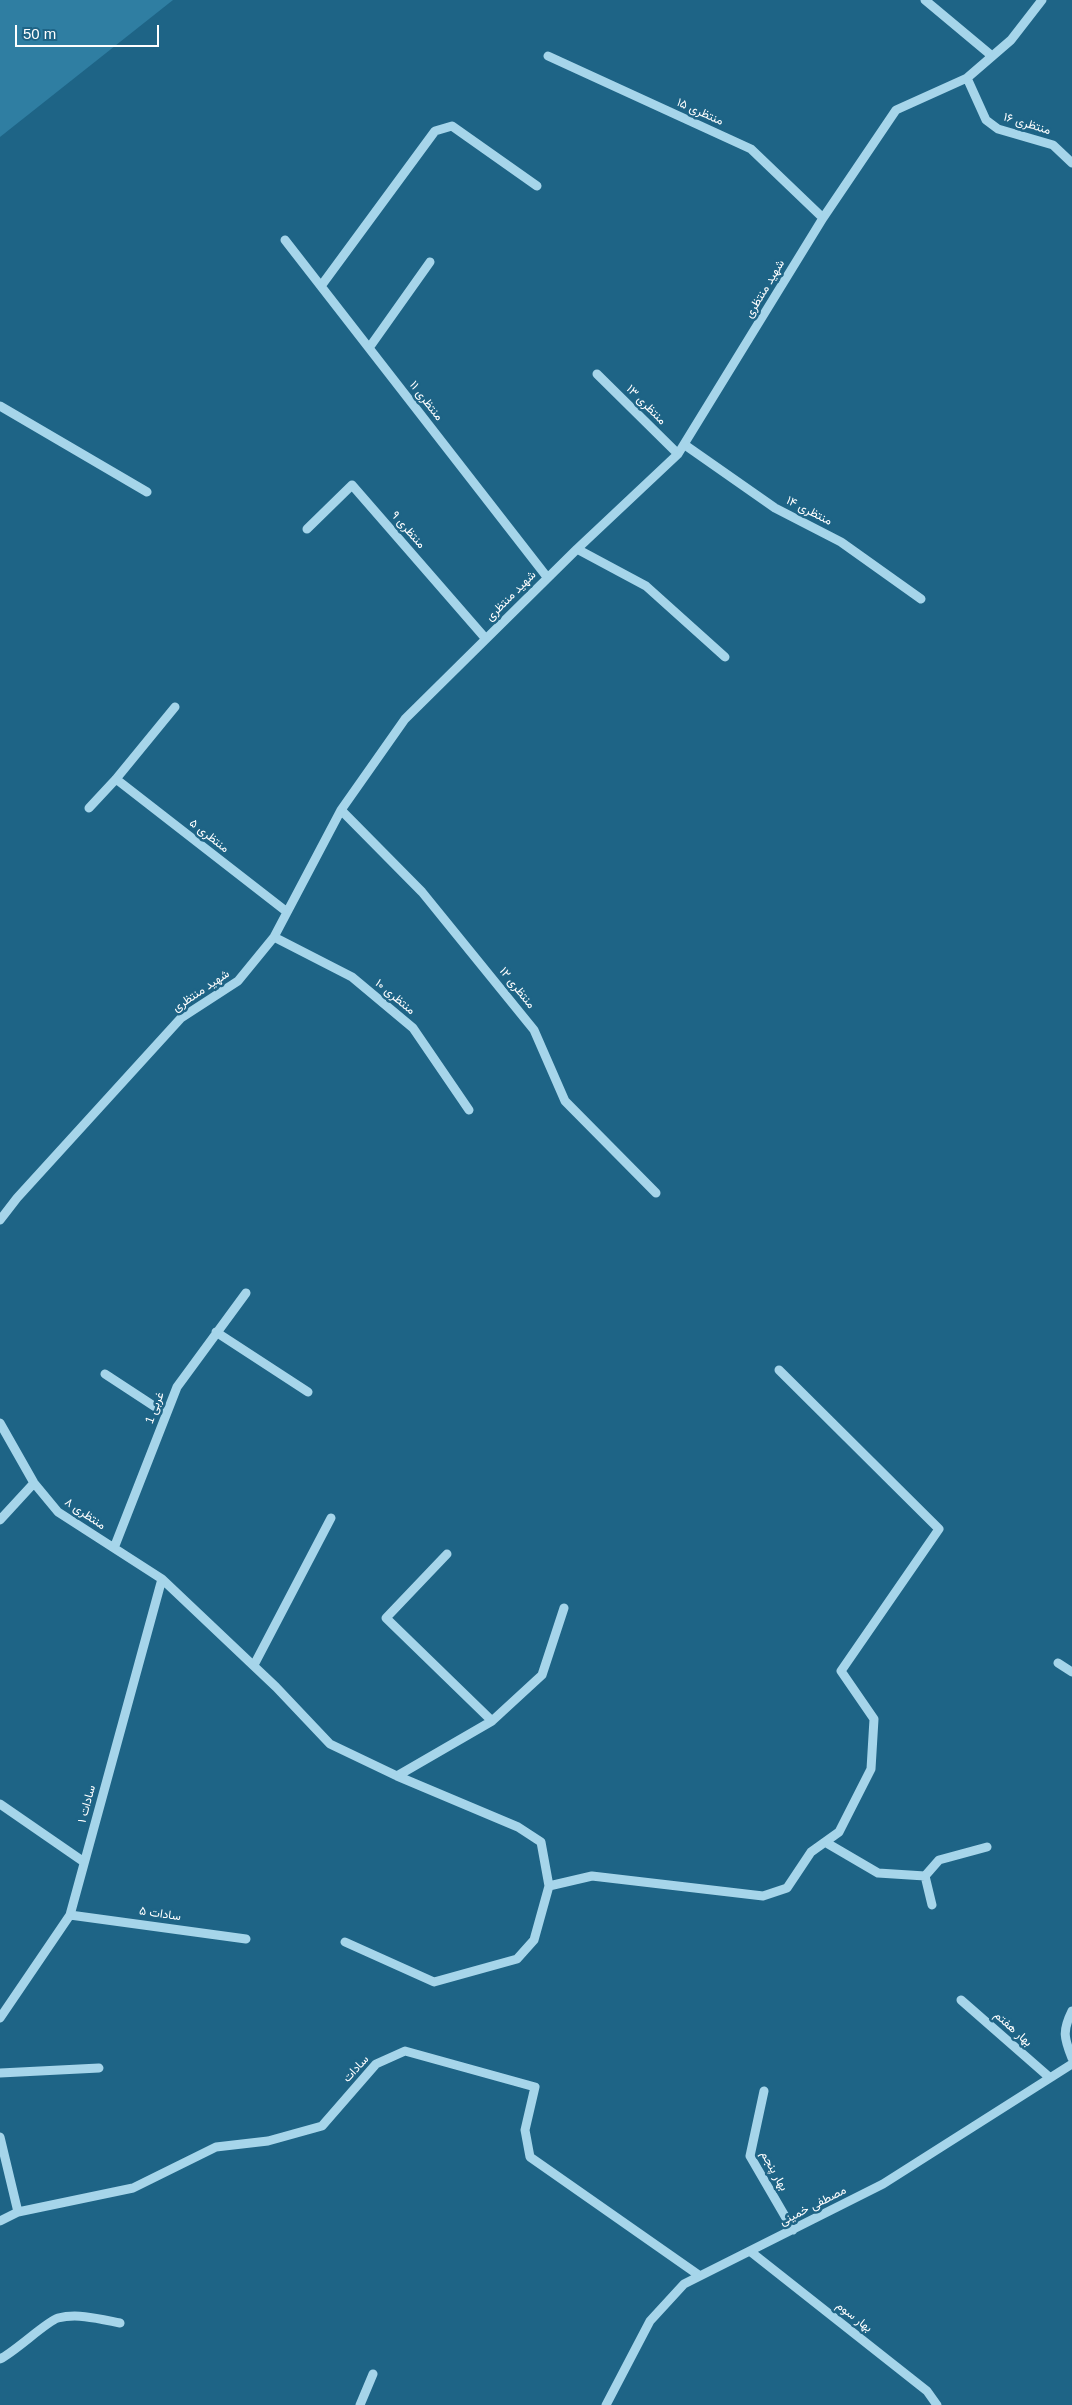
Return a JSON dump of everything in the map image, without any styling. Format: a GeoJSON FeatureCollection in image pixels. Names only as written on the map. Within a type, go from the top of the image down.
{"type":"FeatureCollection","features":[{"type":"Feature","properties":{"kind":"street"},"geometry":{"type":"LineString","coordinates":[[925,0],[992,56]]}},
{"type":"Feature","properties":{"kind":"street","name":"شهید منتظری"},"geometry":{"type":"LineString","coordinates":[[0,1220],[17,1198],[181,1018],[238,981],[274,938],[341,810],[405,719],[576,549],[678,454],[823,218],[896,110],[967,78],[1011,40],[1042,0]]}},
{"type":"Feature","properties":{"kind":"street","name":"منتظری ۱۵"},"geometry":{"type":"LineString","coordinates":[[548,56],[751,149],[823,218]]}},
{"type":"Feature","properties":{"kind":"street","name":"منتظری ۱۶"},"geometry":{"type":"LineString","coordinates":[[967,78],[986,120],[998,130],[1053,145],[1072,163]]}},
{"type":"Feature","properties":{"kind":"street"},"geometry":{"type":"LineString","coordinates":[[321,286],[435,131],[452,126],[538,186]]}},
{"type":"Feature","properties":{"kind":"street","name":"منتظری ۱۱"},"geometry":{"type":"LineString","coordinates":[[285,240],[548,577]]}},
{"type":"Feature","properties":{"kind":"street"},"geometry":{"type":"LineString","coordinates":[[369,348],[430,262]]}},
{"type":"Feature","properties":{"kind":"street","name":"منتظری ۱۳"},"geometry":{"type":"LineString","coordinates":[[596,374],[678,454]]}},
{"type":"Feature","properties":{"kind":"street"},"geometry":{"type":"LineString","coordinates":[[0,406],[147,492]]}},
{"type":"Feature","properties":{"kind":"street","name":"منتظری ۱۴"},"geometry":{"type":"LineString","coordinates":[[685,445],[775,508],[841,542],[921,598]]}},
{"type":"Feature","properties":{"kind":"street","name":"منتظری ۹"},"geometry":{"type":"LineString","coordinates":[[307,529],[352,485],[486,638]]}},
{"type":"Feature","properties":{"kind":"street"},"geometry":{"type":"LineString","coordinates":[[576,549],[646,586],[725,657]]}},
{"type":"Feature","properties":{"kind":"street"},"geometry":{"type":"LineString","coordinates":[[89,808],[116,779],[175,707]]}},
{"type":"Feature","properties":{"kind":"street","name":"منتظری ۵"},"geometry":{"type":"LineString","coordinates":[[116,779],[287,912]]}},
{"type":"Feature","properties":{"kind":"street","name":"منتظری ۱۲"},"geometry":{"type":"LineString","coordinates":[[341,810],[422,892],[534,1030],[566,1101],[656,1193]]}},
{"type":"Feature","properties":{"kind":"street","name":"منتظری ۱۰"},"geometry":{"type":"LineString","coordinates":[[274,938],[352,978],[413,1028],[469,1110]]}},
{"type":"Feature","properties":{"kind":"street","name":"غربی 1"},"geometry":{"type":"LineString","coordinates":[[114,1548],[177,1387],[246,1293]]}},
{"type":"Feature","properties":{"kind":"street"},"geometry":{"type":"LineString","coordinates":[[216,1332],[308,1392]]}},
{"type":"Feature","properties":{"kind":"street"},"geometry":{"type":"LineString","coordinates":[[345,1942],[434,1982],[517,1960],[534,1940],[549,1886],[592,1876],[763,1896],[787,1888],[811,1852],[839,1832],[871,1769],[874,1719],[841,1671],[939,1529],[779,1370]]}},
{"type":"Feature","properties":{"kind":"street"},"geometry":{"type":"LineString","coordinates":[[106,1374],[166,1414]]}},
{"type":"Feature","properties":{"kind":"street","name":"منتظری ۸"},"geometry":{"type":"LineString","coordinates":[[0,1423],[34,1483],[58,1512],[162,1579],[254,1666],[330,1744],[397,1776],[518,1827],[541,1842],[549,1886]]}},
{"type":"Feature","properties":{"kind":"street"},"geometry":{"type":"LineString","coordinates":[[0,1520],[34,1483]]}},
{"type":"Feature","properties":{"kind":"street"},"geometry":{"type":"LineString","coordinates":[[254,1666],[331,1518]]}},
{"type":"Feature","properties":{"kind":"street"},"geometry":{"type":"LineString","coordinates":[[447,1554],[386,1618],[492,1721]]}},
{"type":"Feature","properties":{"kind":"street","name":"سادات ۱"},"geometry":{"type":"LineString","coordinates":[[0,2018],[70,1914],[162,1579]]}},
{"type":"Feature","properties":{"kind":"street"},"geometry":{"type":"LineString","coordinates":[[397,1776],[492,1721],[542,1675],[564,1608]]}},
{"type":"Feature","properties":{"kind":"street"},"geometry":{"type":"LineString","coordinates":[[1058,1663],[1072,1672]]}},
{"type":"Feature","properties":{"kind":"street"},"geometry":{"type":"LineString","coordinates":[[0,1804],[84,1862]]}},
{"type":"Feature","properties":{"kind":"street"},"geometry":{"type":"LineString","coordinates":[[825,1842],[878,1873],[925,1876]]}},
{"type":"Feature","properties":{"kind":"street"},"geometry":{"type":"LineString","coordinates":[[925,1876],[939,1860],[987,1847]]}},
{"type":"Feature","properties":{"kind":"street"},"geometry":{"type":"LineString","coordinates":[[925,1876],[932,1905]]}},
{"type":"Feature","properties":{"kind":"street","name":"سادات ۵"},"geometry":{"type":"LineString","coordinates":[[70,1914],[246,1939]]}},
{"type":"Feature","properties":{"kind":"street","name":"بهار هفتم"},"geometry":{"type":"LineString","coordinates":[[961,2000],[1048,2077]]}},
{"type":"Feature","properties":{"kind":"street"},"geometry":{"type":"LineString","coordinates":[[1072,2011],[1066,2022],[1064,2039],[1072,2058]]}},
{"type":"Feature","properties":{"kind":"street","name":"سادات"},"geometry":{"type":"LineString","coordinates":[[0,2221],[18,2212],[133,2188],[216,2147],[268,2141],[322,2126],[376,2064],[405,2051],[535,2088],[525,2130],[530,2157],[700,2276]]}},
{"type":"Feature","properties":{"kind":"street","name":"مصطفی خمینی"},"geometry":{"type":"LineString","coordinates":[[606,2405],[650,2321],[684,2284],[883,2184],[1048,2077],[1072,2064]]}},
{"type":"Feature","properties":{"kind":"street"},"geometry":{"type":"LineString","coordinates":[[0,2073],[99,2068]]}},
{"type":"Feature","properties":{"kind":"street","name":"بهار پنجم"},"geometry":{"type":"LineString","coordinates":[[764,2092],[750,2156],[794,2230]]}},
{"type":"Feature","properties":{"kind":"street"},"geometry":{"type":"LineString","coordinates":[[0,2137],[18,2212]]}},
{"type":"Feature","properties":{"kind":"street","name":"بهار سوم"},"geometry":{"type":"LineString","coordinates":[[751,2252],[927,2391],[937,2405]]}},
{"type":"Feature","properties":{"kind":"street"},"geometry":{"type":"LineString","coordinates":[[0,2359],[13,2352],[56,2318],[83,2316],[120,2324]]}},
{"type":"Feature","properties":{"kind":"street"},"geometry":{"type":"LineString","coordinates":[[360,2405],[373,2374]]}},
{"type":"Feature","properties":{"kind":"shaded area"},"geometry":{"type":"Polygon","coordinates":[[[0,0],[173,0],[0,137],[0,0]]]}}]}
